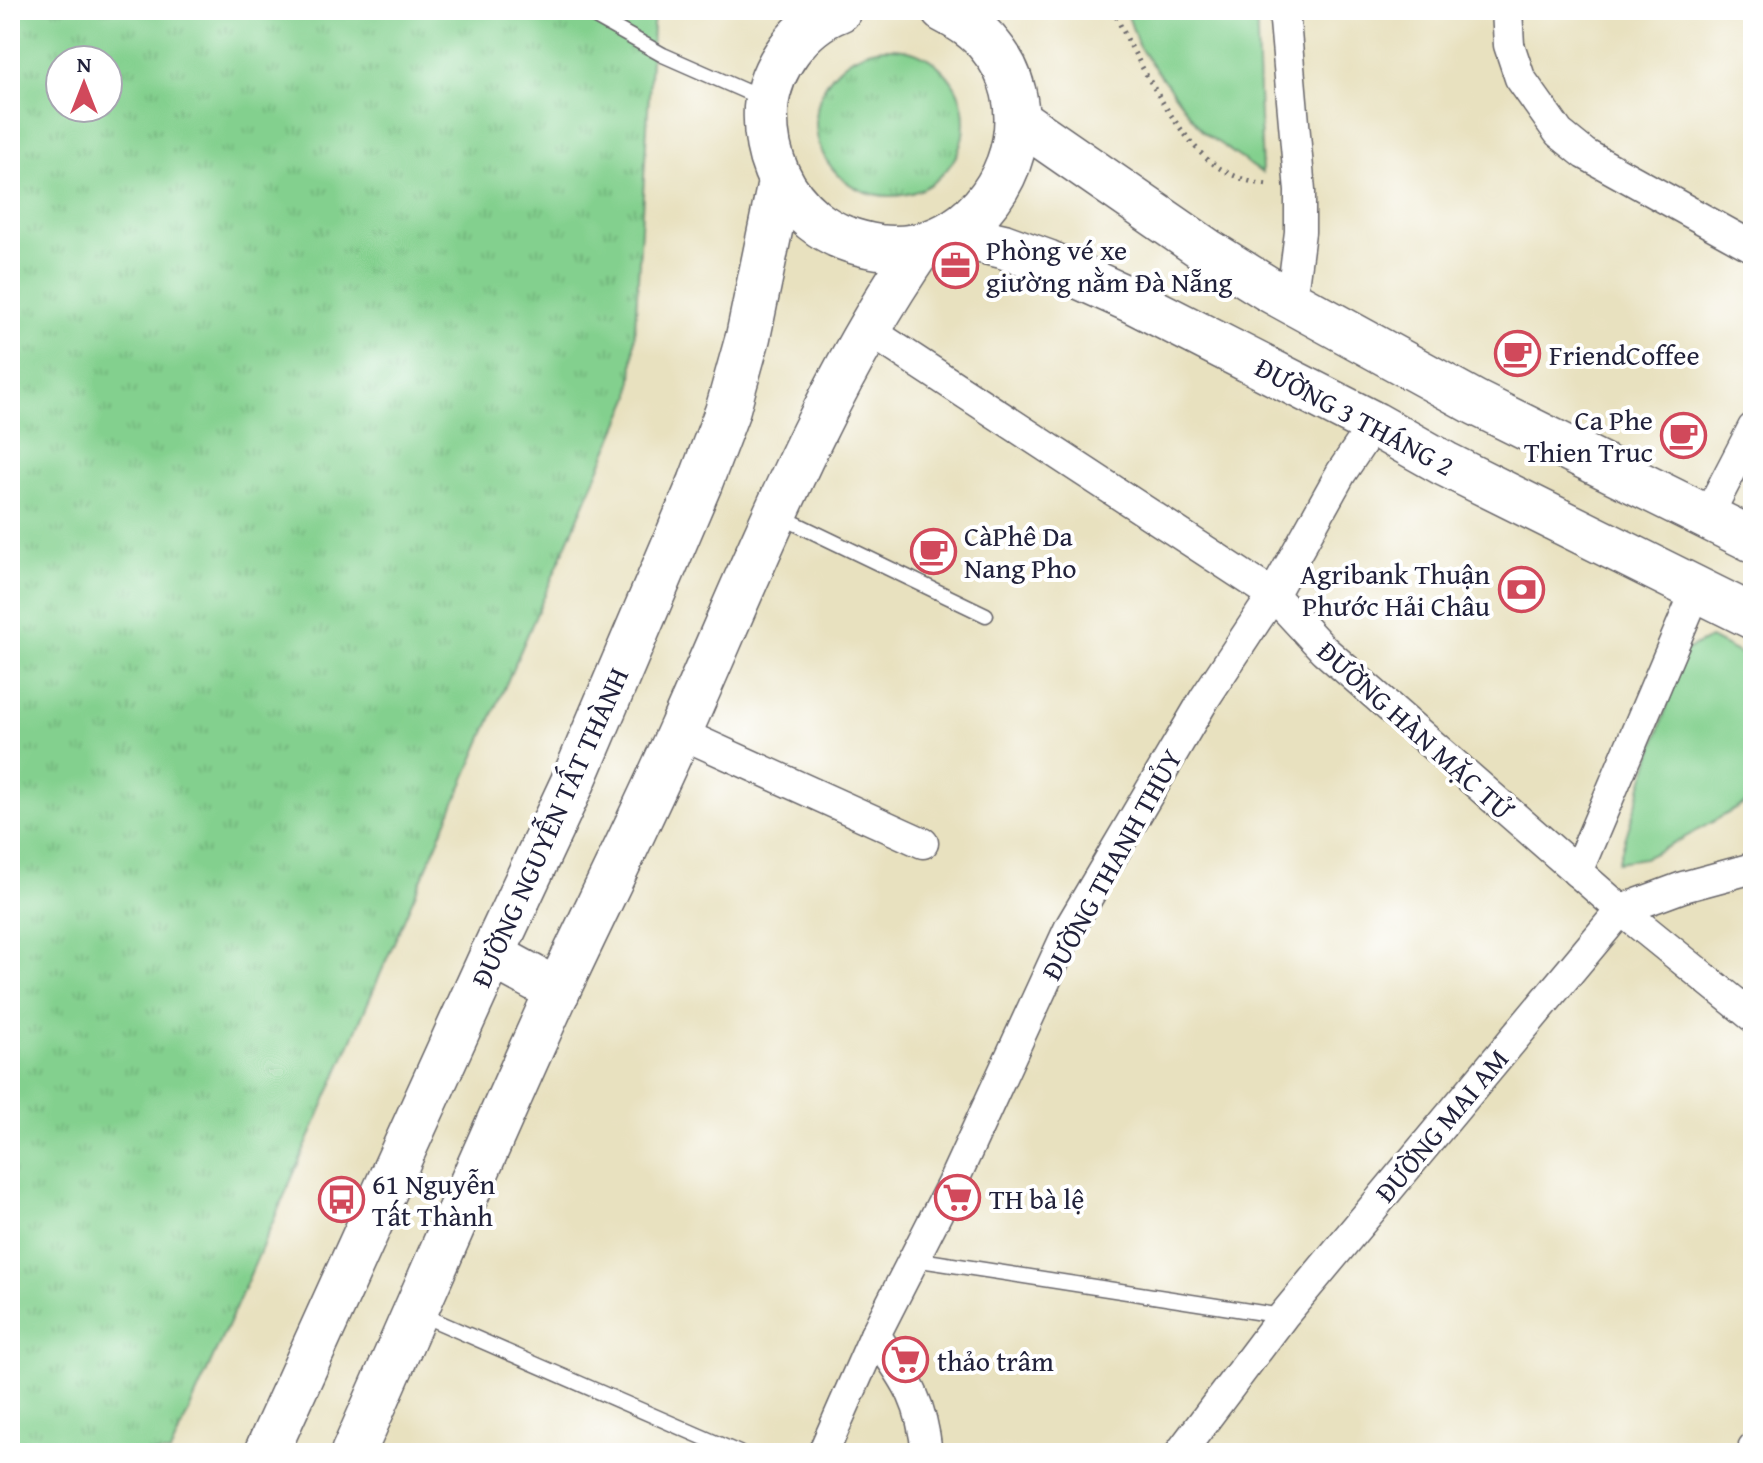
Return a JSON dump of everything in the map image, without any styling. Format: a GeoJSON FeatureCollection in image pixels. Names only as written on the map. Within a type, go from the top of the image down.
{"type":"FeatureCollection","features":[{"type":"Feature","properties":{"kind":"main road"},"geometry":{"type":"LineString","coordinates":[[780,182],[769,156],[765,129],[793,10]]}},
{"type":"Feature","properties":{"kind":"main road"},"geometry":{"type":"LineString","coordinates":[[774,81],[803,34],[839,10]]}},
{"type":"Feature","properties":{"kind":"main road"},"geometry":{"type":"LineString","coordinates":[[353,1453],[558,991],[680,733],[839,379],[867,329],[936,239],[979,213],[1000,186],[1013,154],[1017,119],[1009,82],[986,29],[943,10]]}},
{"type":"Feature","properties":{"kind":"main road"},"geometry":{"type":"LineString","coordinates":[[1017,119],[1209,252],[1291,302],[1476,403],[1733,530]]}},
{"type":"Feature","properties":{"kind":"main road","name":"ĐƯỜNG 3 THÁNG 2"},"geometry":{"type":"LineString","coordinates":[[780,182],[799,209],[825,230],[856,244],[889,248],[936,239],[1003,246],[1047,262],[1133,301],[1374,424],[1445,464],[1753,617]]}},
{"type":"Feature","properties":{"kind":"main road","name":"ĐƯỜNG NGUYỄN TẤT THÀNH"},"geometry":{"type":"LineString","coordinates":[[266,1453],[572,784],[700,483],[727,412],[748,337],[780,182]]}},
{"type":"Feature","properties":{"kind":"main road"},"geometry":{"type":"LineString","coordinates":[[492,955],[558,991]]}},
{"type":"Feature","properties":{"kind":"street"},"geometry":{"type":"LineString","coordinates":[[1284,10],[1300,191],[1300,232],[1291,302]]}},
{"type":"Feature","properties":{"kind":"street"},"geometry":{"type":"LineString","coordinates":[[1507,10],[1509,45],[1520,78],[1559,133],[1585,154],[1753,247]]}},
{"type":"Feature","properties":{"kind":"street","name":"ĐƯỜNG HÀN MẶC TỬ"},"geometry":{"type":"LineString","coordinates":[[867,329],[1273,595],[1324,650],[1621,910],[1753,1017]]}},
{"type":"Feature","properties":{"kind":"street","name":"ĐƯỜNG THANH THỦY"},"geometry":{"type":"LineString","coordinates":[[823,1453],[875,1335],[952,1184],[1070,927],[1205,698],[1273,595],[1341,473],[1374,424]]}},
{"type":"Feature","properties":{"kind":"street"},"geometry":{"type":"LineString","coordinates":[[1733,530],[1753,428]]}},
{"type":"Feature","properties":{"kind":"street"},"geometry":{"type":"LineString","coordinates":[[1577,872],[1703,592]]}},
{"type":"Feature","properties":{"kind":"street"},"geometry":{"type":"LineString","coordinates":[[680,733],[923,843]]}},
{"type":"Feature","properties":{"kind":"street","name":"ĐƯỜNG MAI AM"},"geometry":{"type":"LineString","coordinates":[[1180,1453],[1283,1316],[1621,910],[1683,887],[1753,868]]}},
{"type":"Feature","properties":{"kind":"street"},"geometry":{"type":"LineString","coordinates":[[875,1335],[911,1387],[923,1419],[927,1453]]}},
{"type":"Feature","properties":{"kind":"lane"},"geometry":{"type":"LineString","coordinates":[[583,10],[663,55],[774,81]]}},
{"type":"Feature","properties":{"kind":"lane"},"geometry":{"type":"LineString","coordinates":[[776,514],[986,615]]}},
{"type":"Feature","properties":{"kind":"lane"},"geometry":{"type":"LineString","coordinates":[[914,1259],[1283,1316]]}},
{"type":"Feature","properties":{"kind":"lane"},"geometry":{"type":"LineString","coordinates":[[416,1312],[739,1453]]}},
{"type":"Feature","properties":{"kind":"lane"},"geometry":{"type":"LineString","coordinates":[[1753,1435],[1746,1444],[1753,1449]]}},
{"type":"Feature","properties":{"kind":"path"},"geometry":{"type":"LineString","coordinates":[[1113,10],[1133,52],[1175,118],[1207,159],[1246,182],[1300,191]]}},
{"type":"Feature","properties":{"kind":"green space"},"geometry":{"type":"Polygon","coordinates":[[[10,10],[654,10],[631,396],[170,1453],[10,1453],[10,10]]]}},
{"type":"Feature","properties":{"kind":"green space"},"geometry":{"type":"Polygon","coordinates":[[[1126,10],[1256,10],[1262,173],[1203,132],[1139,47],[1126,10]]]}},
{"type":"Feature","properties":{"kind":"green space"},"geometry":{"type":"Polygon","coordinates":[[[890,48],[918,54],[942,70],[958,94],[964,122],[958,150],[942,174],[918,190],[890,196],[862,190],[838,174],[822,150],[816,122],[822,94],[838,70],[862,54],[890,48]]]}},
{"type":"Feature","properties":{"kind":"green space"},"geometry":{"type":"Polygon","coordinates":[[[1710,638],[1753,660],[1753,790],[1746,803],[1671,845],[1644,858],[1618,862],[1684,651],[1710,638]]]}},
{"type":"Feature","properties":{"kind":"place","name":"Phòng vé xe giường nằm Đà Nẵng"},"geometry":{"type":"Point","coordinates":[955,265]}},
{"type":"Feature","properties":{"kind":"place","name":"FriendCoffee"},"geometry":{"type":"Point","coordinates":[1518,354]}},
{"type":"Feature","properties":{"kind":"place","name":"Ca Phe Thien Truc"},"geometry":{"type":"Point","coordinates":[1684,435]}},
{"type":"Feature","properties":{"kind":"place","name":"CàPhê Da Nang Pho"},"geometry":{"type":"Point","coordinates":[933,551]}},
{"type":"Feature","properties":{"kind":"place","name":"Agribank Thuận Phước Hải Châu"},"geometry":{"type":"Point","coordinates":[1521,589]}},
{"type":"Feature","properties":{"kind":"place","name":"TH bà lệ"},"geometry":{"type":"Point","coordinates":[958,1198]}},
{"type":"Feature","properties":{"kind":"place","name":"61 Nguyễn Tất Thành"},"geometry":{"type":"Point","coordinates":[341,1199]}},
{"type":"Feature","properties":{"kind":"place","name":"thảo trâm"},"geometry":{"type":"Point","coordinates":[906,1360]}}]}
